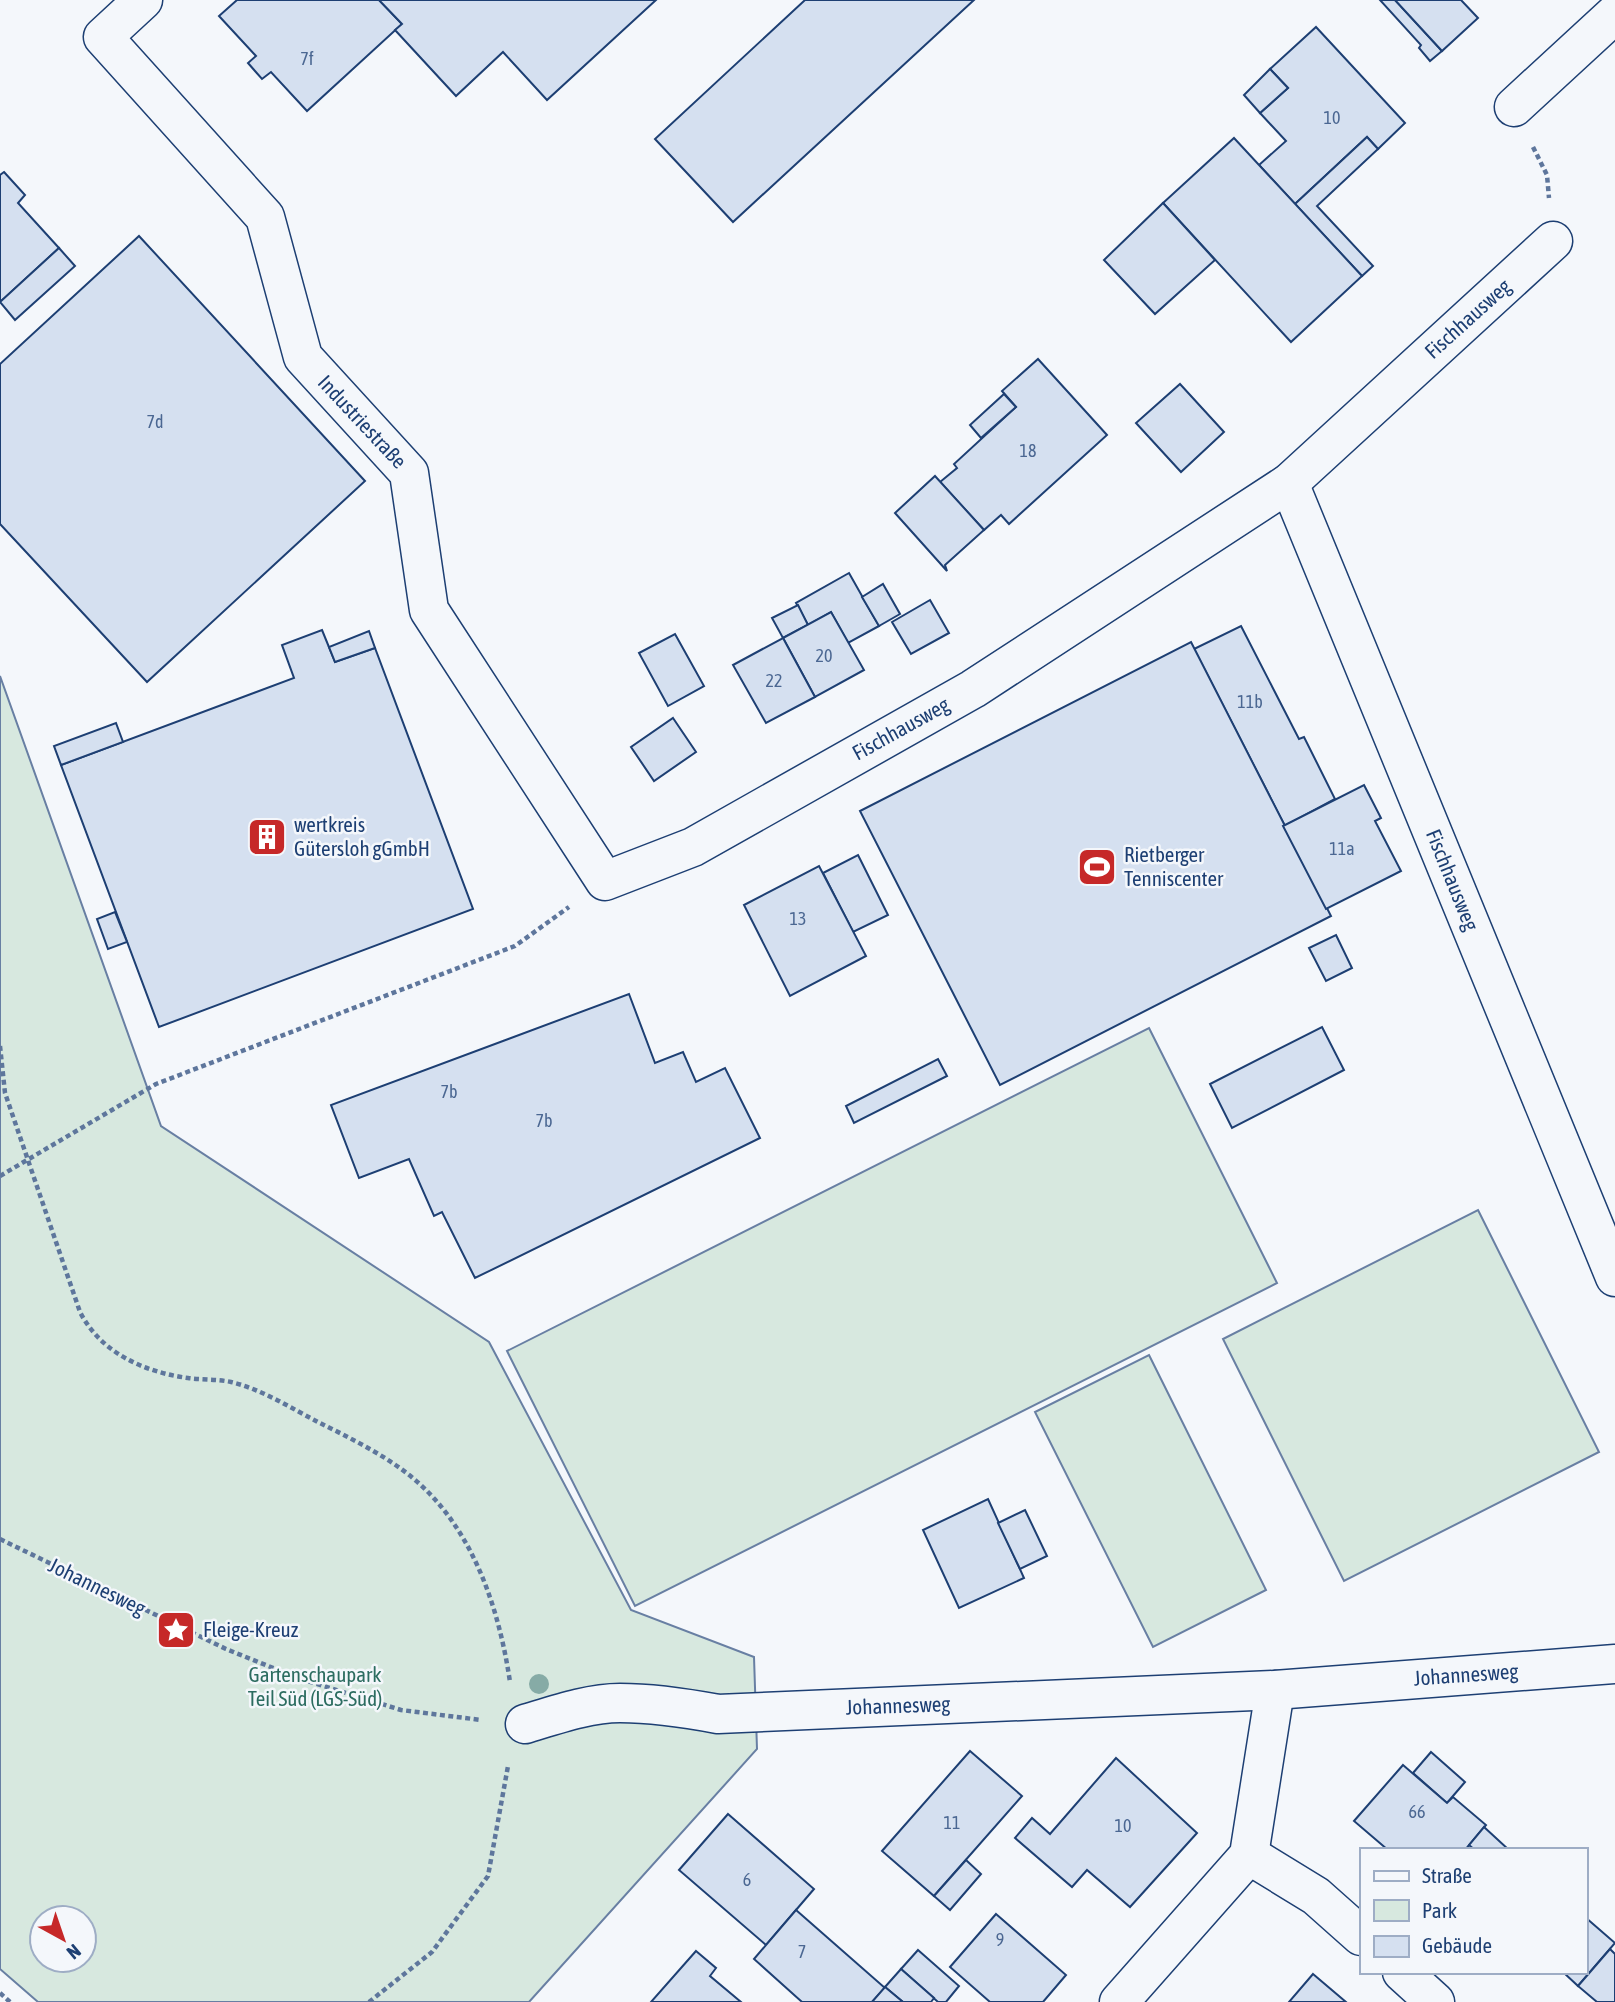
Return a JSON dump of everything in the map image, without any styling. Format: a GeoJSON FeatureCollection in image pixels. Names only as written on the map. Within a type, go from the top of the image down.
{"type":"FeatureCollection","features":[{"type":"Feature","properties":{"kind":"street","name":"Industriestraße"},"geometry":{"type":"LineString","coordinates":[[143,0],[103,37],[265,217],[303,358],[409,473],[429,610],[605,881]]}},
{"type":"Feature","properties":{"kind":"street"},"geometry":{"type":"LineString","coordinates":[[1514,107],[1615,14]]}},
{"type":"Feature","properties":{"kind":"street","name":"Fischhausweg"},"geometry":{"type":"LineString","coordinates":[[605,881],[693,847],[973,689],[1289,483],[1553,241]]}},
{"type":"Feature","properties":{"kind":"street","name":"Fischhausweg"},"geometry":{"type":"LineString","coordinates":[[1289,483],[1615,1277]]}},
{"type":"Feature","properties":{"kind":"street","name":"Johannesweg"},"geometry":{"type":"LineString","coordinates":[[508,1723],[618,1703],[668,1706],[718,1714],[1275,1690],[1615,1664]]}},
{"type":"Feature","properties":{"kind":"street"},"geometry":{"type":"LineString","coordinates":[[1119,2002],[1249,1855],[1275,1690]]}},
{"type":"Feature","properties":{"kind":"street"},"geometry":{"type":"LineString","coordinates":[[1249,1855],[1316,1896],[1360,1935]]}},
{"type":"Feature","properties":{"kind":"street"},"geometry":{"type":"LineString","coordinates":[[1404,1974],[1436,2002]]}},
{"type":"Feature","properties":{"kind":"path"},"geometry":{"type":"LineString","coordinates":[[1514,107],[1547,175],[1553,241]]}},
{"type":"Feature","properties":{"kind":"path"},"geometry":{"type":"LineString","coordinates":[[0,1176],[156,1084],[515,946],[605,881]]}},
{"type":"Feature","properties":{"kind":"path"},"geometry":{"type":"LineString","coordinates":[[0,1046],[5,1093],[80,1312],[89,1330],[120,1356],[164,1374],[231,1382],[276,1401],[346,1436],[414,1478],[453,1520],[484,1580],[502,1630],[509,1675]]}},
{"type":"Feature","properties":{"kind":"path","name":"Johannesweg"},"geometry":{"type":"LineString","coordinates":[[0,1539],[226,1649],[298,1678],[401,1710],[508,1723]]}},
{"type":"Feature","properties":{"kind":"path"},"geometry":{"type":"LineString","coordinates":[[369,2002],[432,1952],[488,1876],[509,1762]]}},
{"type":"Feature","properties":{"kind":"path"},"geometry":{"type":"LineString","coordinates":[[0,1993],[10,2002]]}},
{"type":"Feature","properties":{"kind":"green space","name":"Gartenschaupark Teil Süd (LGS-Süd)"},"geometry":{"type":"Polygon","coordinates":[[[0,676],[161,1126],[489,1342],[631,1610],[754,1657],[757,1749],[529,2002],[38,2002],[0,1969],[0,676]]]}},
{"type":"Feature","properties":{"kind":"green space"},"geometry":{"type":"Polygon","coordinates":[[[1149,1028],[1277,1283],[635,1606],[507,1351],[1149,1028]]]}},
{"type":"Feature","properties":{"kind":"green space"},"geometry":{"type":"Polygon","coordinates":[[[1478,1210],[1599,1452],[1344,1581],[1223,1339],[1478,1210]]]}},
{"type":"Feature","properties":{"kind":"green space"},"geometry":{"type":"Polygon","coordinates":[[[1149,1355],[1266,1590],[1153,1647],[1035,1412],[1149,1355]]]}},
{"type":"Feature","properties":{"kind":"building"},"geometry":{"type":"Polygon","coordinates":[[[237,0],[379,0],[402,24],[307,111],[271,72],[262,79],[248,63],[256,56],[219,16],[237,0]]]}},
{"type":"Feature","properties":{"kind":"building"},"geometry":{"type":"Polygon","coordinates":[[[379,0],[656,0],[547,100],[503,52],[456,96],[395,30],[402,24],[379,0]]]}},
{"type":"Feature","properties":{"kind":"building"},"geometry":{"type":"Polygon","coordinates":[[[805,0],[974,0],[733,222],[655,139],[805,0]]]}},
{"type":"Feature","properties":{"kind":"building"},"geometry":{"type":"Polygon","coordinates":[[[1380,0],[1395,0],[1442,51],[1430,61],[1419,48],[1421,45],[1380,0]]]}},
{"type":"Feature","properties":{"kind":"building"},"geometry":{"type":"Polygon","coordinates":[[[1395,0],[1461,0],[1478,18],[1442,51],[1395,0]]]}},
{"type":"Feature","properties":{"kind":"building"},"geometry":{"type":"Polygon","coordinates":[[[1316,27],[1405,123],[1378,149],[1367,137],[1295,204],[1259,165],[1286,141],[1260,113],[1288,88],[1270,69],[1316,27]]]}},
{"type":"Feature","properties":{"kind":"building"},"geometry":{"type":"Polygon","coordinates":[[[1270,69],[1288,88],[1260,113],[1244,95],[1270,69]]]}},
{"type":"Feature","properties":{"kind":"building"},"geometry":{"type":"Polygon","coordinates":[[[1367,137],[1378,149],[1317,206],[1373,266],[1362,276],[1295,204],[1367,137]]]}},
{"type":"Feature","properties":{"kind":"building"},"geometry":{"type":"Polygon","coordinates":[[[1234,138],[1362,276],[1291,342],[1163,203],[1234,138]]]}},
{"type":"Feature","properties":{"kind":"building"},"geometry":{"type":"Polygon","coordinates":[[[4,172],[25,195],[18,203],[59,248],[0,302],[0,175],[4,172]]]}},
{"type":"Feature","properties":{"kind":"building"},"geometry":{"type":"Polygon","coordinates":[[[1163,203],[1215,260],[1155,314],[1104,260],[1163,203]]]}},
{"type":"Feature","properties":{"kind":"building"},"geometry":{"type":"Polygon","coordinates":[[[139,236],[365,481],[147,682],[0,524],[0,364],[139,236]]]}},
{"type":"Feature","properties":{"kind":"building"},"geometry":{"type":"Polygon","coordinates":[[[59,248],[75,266],[15,320],[0,302],[59,248]]]}},
{"type":"Feature","properties":{"kind":"building"},"geometry":{"type":"Polygon","coordinates":[[[1038,359],[1107,435],[1009,524],[1001,515],[984,530],[940,482],[957,468],[954,464],[1016,407],[1002,391],[1038,359]]]}},
{"type":"Feature","properties":{"kind":"building"},"geometry":{"type":"Polygon","coordinates":[[[1180,384],[1224,432],[1181,472],[1136,423],[1180,384]]]}},
{"type":"Feature","properties":{"kind":"building"},"geometry":{"type":"Polygon","coordinates":[[[1004,394],[1016,407],[981,438],[970,425],[1004,394]]]}},
{"type":"Feature","properties":{"kind":"building"},"geometry":{"type":"Polygon","coordinates":[[[935,476],[984,530],[945,565],[947,571],[895,513],[935,476]]]}},
{"type":"Feature","properties":{"kind":"building"},"geometry":{"type":"Polygon","coordinates":[[[849,573],[879,626],[848,643],[831,612],[808,625],[796,603],[849,573]]]}},
{"type":"Feature","properties":{"kind":"building"},"geometry":{"type":"Polygon","coordinates":[[[883,584],[900,614],[879,626],[862,597],[883,584]]]}},
{"type":"Feature","properties":{"kind":"building"},"geometry":{"type":"Polygon","coordinates":[[[930,600],[949,633],[911,654],[892,622],[930,600]]]}},
{"type":"Feature","properties":{"kind":"building"},"geometry":{"type":"Polygon","coordinates":[[[798,605],[808,625],[783,638],[772,618],[798,605]]]}},
{"type":"Feature","properties":{"kind":"building"},"geometry":{"type":"Polygon","coordinates":[[[831,612],[864,670],[815,697],[783,638],[831,612]]]}},
{"type":"Feature","properties":{"kind":"building"},"geometry":{"type":"Polygon","coordinates":[[[1241,626],[1299,739],[1304,737],[1335,799],[1285,826],[1194,649],[1241,626]]]}},
{"type":"Feature","properties":{"kind":"building","name":"wertkreis Gütersloh gGmbH"},"geometry":{"type":"Polygon","coordinates":[[[322,630],[335,662],[375,648],[473,909],[159,1027],[61,765],[294,678],[282,645],[322,630]]]}},
{"type":"Feature","properties":{"kind":"building"},"geometry":{"type":"Polygon","coordinates":[[[369,631],[375,648],[335,662],[329,647],[369,631]]]}},
{"type":"Feature","properties":{"kind":"building"},"geometry":{"type":"Polygon","coordinates":[[[675,634],[704,686],[668,706],[639,653],[675,634]]]}},
{"type":"Feature","properties":{"kind":"building"},"geometry":{"type":"Polygon","coordinates":[[[783,638],[815,697],[766,723],[733,665],[783,638]]]}},
{"type":"Feature","properties":{"kind":"building","name":"Rietberger Tenniscenter"},"geometry":{"type":"Polygon","coordinates":[[[1191,642],[1331,916],[1000,1085],[860,811],[1191,642]]]}},
{"type":"Feature","properties":{"kind":"building"},"geometry":{"type":"Polygon","coordinates":[[[673,718],[696,752],[654,781],[631,747],[673,718]]]}},
{"type":"Feature","properties":{"kind":"building"},"geometry":{"type":"Polygon","coordinates":[[[116,723],[123,742],[61,765],[54,746],[116,723]]]}},
{"type":"Feature","properties":{"kind":"building"},"geometry":{"type":"Polygon","coordinates":[[[1364,785],[1381,818],[1375,821],[1401,871],[1326,909],[1283,826],[1364,785]]]}},
{"type":"Feature","properties":{"kind":"building"},"geometry":{"type":"Polygon","coordinates":[[[858,855],[888,915],[853,932],[823,873],[858,855]]]}},
{"type":"Feature","properties":{"kind":"building"},"geometry":{"type":"Polygon","coordinates":[[[819,866],[866,956],[790,996],[744,905],[819,866]]]}},
{"type":"Feature","properties":{"kind":"building"},"geometry":{"type":"Polygon","coordinates":[[[115,912],[127,942],[108,949],[97,919],[115,912]]]}},
{"type":"Feature","properties":{"kind":"building"},"geometry":{"type":"Polygon","coordinates":[[[1336,935],[1352,968],[1326,981],[1309,948],[1336,935]]]}},
{"type":"Feature","properties":{"kind":"building"},"geometry":{"type":"Polygon","coordinates":[[[629,994],[655,1063],[683,1052],[696,1082],[725,1068],[760,1138],[475,1278],[442,1212],[434,1216],[409,1159],[359,1178],[331,1105],[629,994]]]}},
{"type":"Feature","properties":{"kind":"building"},"geometry":{"type":"Polygon","coordinates":[[[1322,1027],[1344,1070],[1232,1128],[1210,1084],[1322,1027]]]}},
{"type":"Feature","properties":{"kind":"building"},"geometry":{"type":"Polygon","coordinates":[[[938,1059],[947,1076],[854,1123],[846,1106],[938,1059]]]}},
{"type":"Feature","properties":{"kind":"building"},"geometry":{"type":"Polygon","coordinates":[[[988,1499],[1024,1578],[959,1608],[923,1530],[988,1499]]]}},
{"type":"Feature","properties":{"kind":"building"},"geometry":{"type":"Polygon","coordinates":[[[1025,1510],[1047,1556],[1020,1569],[998,1523],[1025,1510]]]}},
{"type":"Feature","properties":{"kind":"building"},"geometry":{"type":"Polygon","coordinates":[[[970,1751],[1022,1796],[934,1896],[882,1851],[970,1751]]]}},
{"type":"Feature","properties":{"kind":"building"},"geometry":{"type":"Polygon","coordinates":[[[1431,1752],[1465,1782],[1447,1803],[1413,1773],[1431,1752]]]}},
{"type":"Feature","properties":{"kind":"building"},"geometry":{"type":"Polygon","coordinates":[[[1116,1758],[1197,1833],[1130,1907],[1087,1870],[1072,1887],[1015,1838],[1032,1818],[1050,1834],[1116,1758]]]}},
{"type":"Feature","properties":{"kind":"building"},"geometry":{"type":"Polygon","coordinates":[[[1403,1765],[1447,1803],[1453,1797],[1486,1825],[1467,1848],[1386,1848],[1354,1821],[1403,1765]]]}},
{"type":"Feature","properties":{"kind":"building"},"geometry":{"type":"Polygon","coordinates":[[[728,1814],[814,1889],[766,1945],[679,1870],[728,1814]]]}},
{"type":"Feature","properties":{"kind":"building"},"geometry":{"type":"Polygon","coordinates":[[[1484,1827],[1507,1848],[1473,1848],[1469,1845],[1484,1827]]]}},
{"type":"Feature","properties":{"kind":"building"},"geometry":{"type":"Polygon","coordinates":[[[966,1860],[981,1874],[950,1910],[934,1896],[966,1860]]]}},
{"type":"Feature","properties":{"kind":"building"},"geometry":{"type":"Polygon","coordinates":[[[796,1910],[885,1988],[872,2002],[802,2002],[754,1959],[796,1910]]]}},
{"type":"Feature","properties":{"kind":"building"},"geometry":{"type":"Polygon","coordinates":[[[996,1914],[1066,1975],[1043,2002],[990,2002],[950,1967],[996,1914]]]}},
{"type":"Feature","properties":{"kind":"building"},"geometry":{"type":"Polygon","coordinates":[[[1587,1919],[1615,1943],[1578,1986],[1565,1974],[1587,1974],[1587,1919]]]}},
{"type":"Feature","properties":{"kind":"building"},"geometry":{"type":"Polygon","coordinates":[[[1610,1949],[1615,1954],[1615,2002],[1597,2002],[1578,1986],[1610,1949]]]}},
{"type":"Feature","properties":{"kind":"building"},"geometry":{"type":"Polygon","coordinates":[[[918,1950],[959,1986],[946,2002],[938,2002],[901,1969],[918,1950]]]}},
{"type":"Feature","properties":{"kind":"building"},"geometry":{"type":"Polygon","coordinates":[[[696,1951],[716,1968],[710,1976],[741,2002],[651,2002],[696,1951]]]}},
{"type":"Feature","properties":{"kind":"building"},"geometry":{"type":"Polygon","coordinates":[[[901,1969],[934,1998],[931,2002],[903,2002],[885,1987],[901,1969]]]}},
{"type":"Feature","properties":{"kind":"building"},"geometry":{"type":"Polygon","coordinates":[[[1313,1974],[1346,2002],[1289,2002],[1313,1974]]]}},
{"type":"Feature","properties":{"kind":"building"},"geometry":{"type":"Polygon","coordinates":[[[885,1987],[903,2002],[872,2002],[885,1987]]]}},
{"type":"Feature","properties":{"kind":"place","name":"wertkreis Gütersloh gGmbH"},"geometry":{"type":"Point","coordinates":[267,837]}},
{"type":"Feature","properties":{"kind":"place","name":"Rietberger Tenniscenter"},"geometry":{"type":"Point","coordinates":[1097,867]}},
{"type":"Feature","properties":{"kind":"place","name":"Fleige-Kreuz"},"geometry":{"type":"Point","coordinates":[176,1630]}}]}
